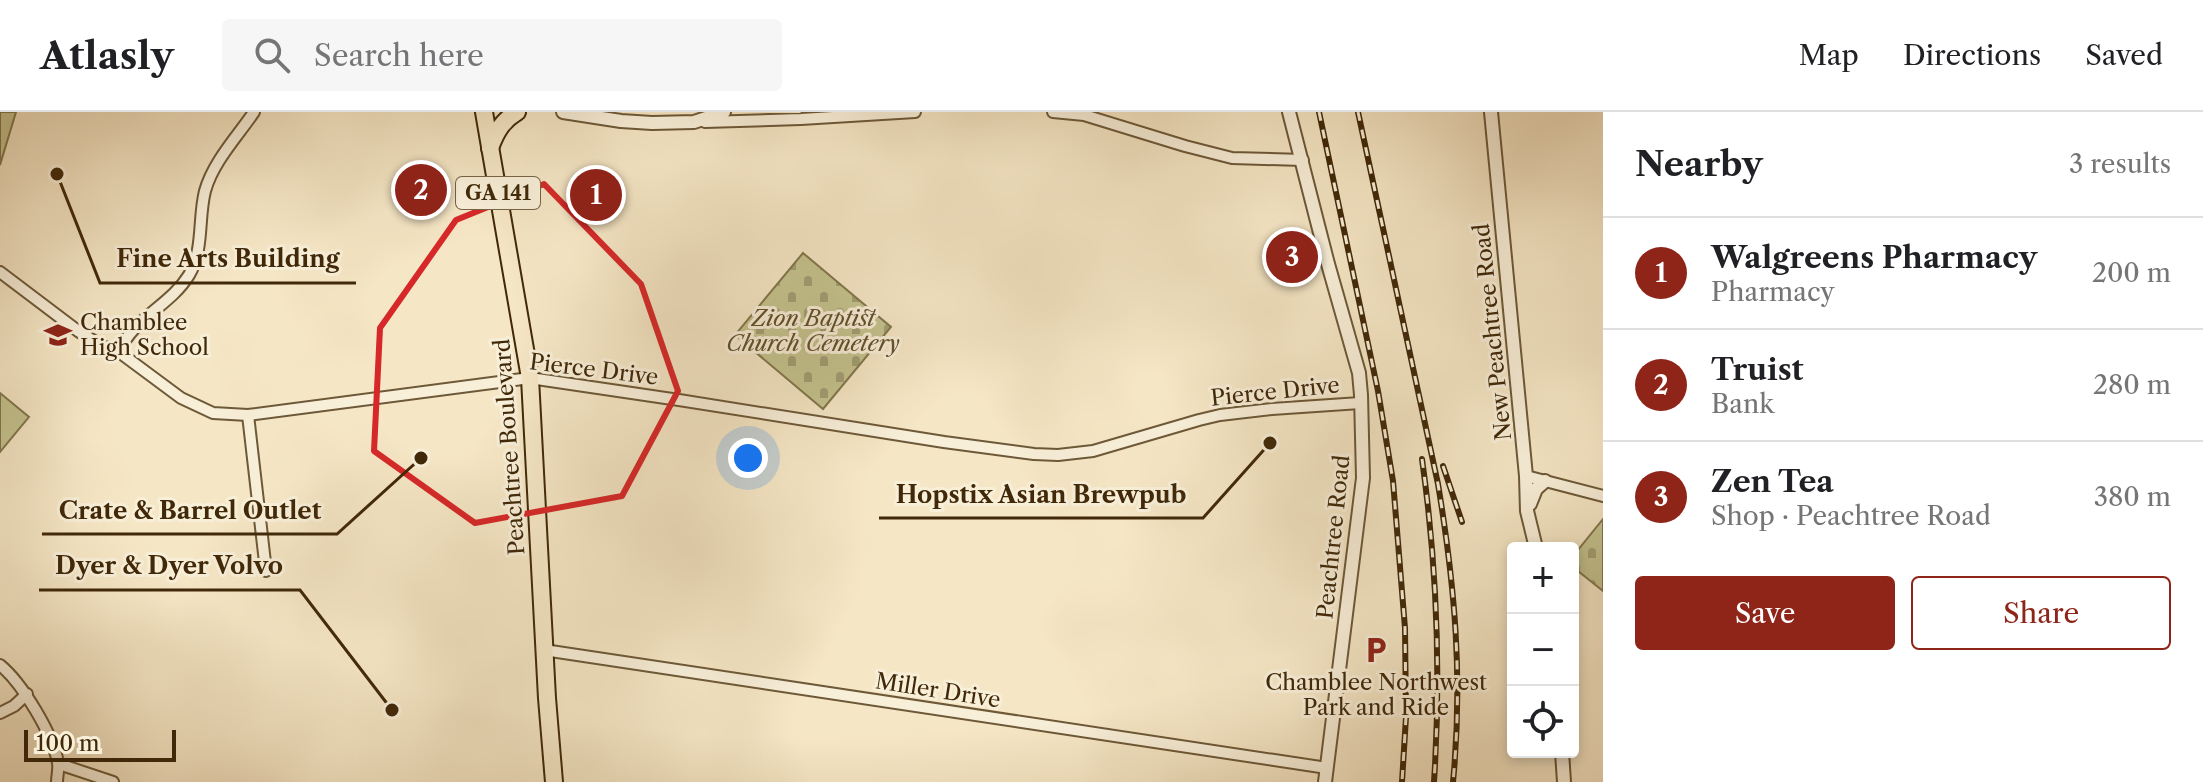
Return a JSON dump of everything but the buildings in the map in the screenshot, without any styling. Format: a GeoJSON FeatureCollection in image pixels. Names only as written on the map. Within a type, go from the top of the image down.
{"type":"FeatureCollection","features":[{"type":"Feature","properties":{"kind":"highway","name":"Peachtree Boulevard"},"geometry":{"type":"LineString","coordinates":[[484,112],[530,378],[554,782]]}},
{"type":"Feature","properties":{"kind":"highway"},"geometry":{"type":"LineString","coordinates":[[490,148],[504,121],[517,112]]}},
{"type":"Feature","properties":{"kind":"street"},"geometry":{"type":"LineString","coordinates":[[119,352],[138,323],[170,298],[191,272],[198,254],[201,210],[211,173],[254,112]]}},
{"type":"Feature","properties":{"kind":"street"},"geometry":{"type":"LineString","coordinates":[[563,112],[694,122],[915,112]]}},
{"type":"Feature","properties":{"kind":"street"},"geometry":{"type":"LineString","coordinates":[[694,122],[724,112]]}},
{"type":"Feature","properties":{"kind":"street"},"geometry":{"type":"LineString","coordinates":[[1053,112],[1084,115],[1232,158],[1303,160]]}},
{"type":"Feature","properties":{"kind":"street","name":"Peachtree Road"},"geometry":{"type":"LineString","coordinates":[[1289,112],[1359,373],[1363,478],[1326,775]]}},
{"type":"Feature","properties":{"kind":"street","name":"New Peachtree Road"},"geometry":{"type":"LineString","coordinates":[[1491,112],[1527,511],[1535,542]]}},
{"type":"Feature","properties":{"kind":"street","name":"Pierce Drive"},"geometry":{"type":"LineString","coordinates":[[0,272],[78,331],[100,345],[119,352],[165,388],[213,413],[248,415],[530,378],[944,442],[1058,455],[1093,451],[1220,415],[1360,403]]}},
{"type":"Feature","properties":{"kind":"street"},"geometry":{"type":"LineString","coordinates":[[248,415],[266,571]]}},
{"type":"Feature","properties":{"kind":"street"},"geometry":{"type":"LineString","coordinates":[[1526,476],[1603,496]]}},
{"type":"Feature","properties":{"kind":"street"},"geometry":{"type":"LineString","coordinates":[[1527,511],[1536,489],[1545,481]]}},
{"type":"Feature","properties":{"kind":"street","name":"Miller Drive"},"geometry":{"type":"LineString","coordinates":[[544,650],[1326,775]]}},
{"type":"Feature","properties":{"kind":"street"},"geometry":{"type":"LineString","coordinates":[[0,665],[27,694],[45,727],[59,764],[57,782]]}},
{"type":"Feature","properties":{"kind":"street"},"geometry":{"type":"LineString","coordinates":[[0,713],[27,694]]}},
{"type":"Feature","properties":{"kind":"street"},"geometry":{"type":"LineString","coordinates":[[1562,758],[1564,782]]}},
{"type":"Feature","properties":{"kind":"street"},"geometry":{"type":"LineString","coordinates":[[59,764],[113,782]]}},
{"type":"Feature","properties":{"kind":"highlighted area"},"geometry":{"type":"Polygon","coordinates":[[[544,184],[641,284],[678,391],[622,496],[475,523],[374,451],[380,328],[456,220],[544,184]]]}},
{"type":"Feature","properties":{"kind":"green space"},"geometry":{"type":"Polygon","coordinates":[[[0,112],[16,112],[0,165],[0,112]]]}},
{"type":"Feature","properties":{"kind":"green space","name":"Zion Baptist Church Cemetery"},"geometry":{"type":"Polygon","coordinates":[[[803,253],[891,327],[823,409],[735,335],[803,253]]]}},
{"type":"Feature","properties":{"kind":"green space"},"geometry":{"type":"Polygon","coordinates":[[[0,393],[29,417],[0,452],[0,393]]]}},
{"type":"Feature","properties":{"kind":"green space"},"geometry":{"type":"Polygon","coordinates":[[[1603,519],[1603,591],[1579,572],[1579,549],[1603,519]]]}},
{"type":"Feature","properties":{"kind":"railway"},"geometry":{"type":"LineString","coordinates":[[1319,112],[1378,391],[1393,481],[1405,628],[1406,717],[1402,782]]}},
{"type":"Feature","properties":{"kind":"railway"},"geometry":{"type":"LineString","coordinates":[[1358,112],[1444,522],[1456,633],[1457,706],[1453,782]]}},
{"type":"Feature","properties":{"kind":"railway"},"geometry":{"type":"LineString","coordinates":[[1422,459],[1436,620],[1434,782]]}},
{"type":"Feature","properties":{"kind":"railway"},"geometry":{"type":"LineString","coordinates":[[1443,466],[1462,522]]}},
{"type":"Feature","properties":{"kind":"place","name":"Fine Arts Building"},"geometry":{"type":"Point","coordinates":[57,174]}},
{"type":"Feature","properties":{"kind":"place","name":"Truist"},"geometry":{"type":"Point","coordinates":[421,190]}},
{"type":"Feature","properties":{"kind":"place","name":"Walgreens Pharmacy"},"geometry":{"type":"Point","coordinates":[596,195]}},
{"type":"Feature","properties":{"kind":"place","name":"Zen Tea"},"geometry":{"type":"Point","coordinates":[1292,257]}},
{"type":"Feature","properties":{"kind":"place","name":"Chamblee High School"},"geometry":{"type":"Point","coordinates":[58,335]}},
{"type":"Feature","properties":{"kind":"place","name":"Hopstix Asian Brewpub"},"geometry":{"type":"Point","coordinates":[1270,443]}},
{"type":"Feature","properties":{"kind":"place","name":"Crate & Barrel Outlet"},"geometry":{"type":"Point","coordinates":[421,458]}},
{"type":"Feature","properties":{"kind":"place","name":"Chamblee Northwest Park and Ride"},"geometry":{"type":"Point","coordinates":[1376,650]}},
{"type":"Feature","properties":{"kind":"place","name":"Dyer & Dyer Volvo"},"geometry":{"type":"Point","coordinates":[392,710]}}]}
